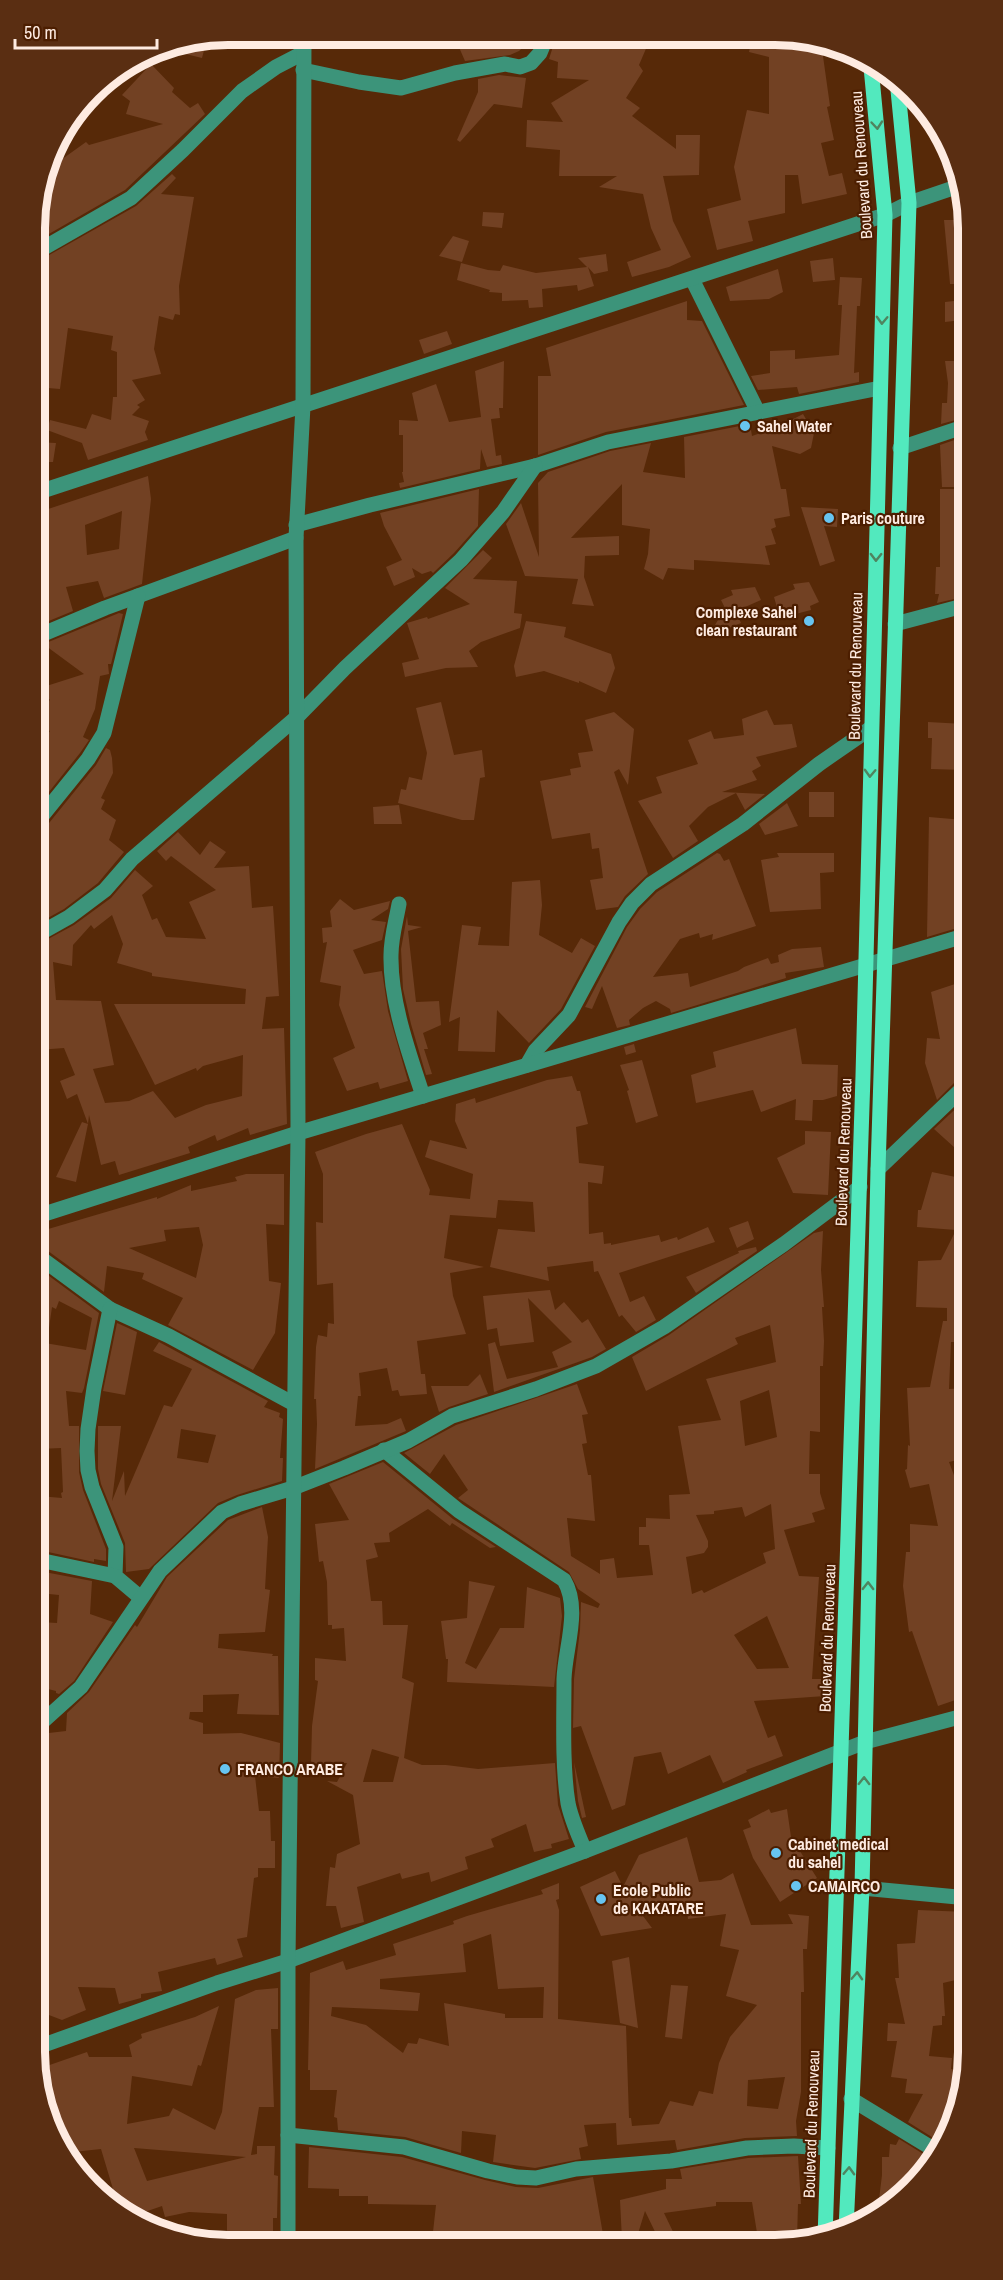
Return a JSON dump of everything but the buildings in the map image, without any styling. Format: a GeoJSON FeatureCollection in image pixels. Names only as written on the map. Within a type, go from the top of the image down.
{"type":"FeatureCollection","features":[{"type":"Feature","properties":{"kind":"main road","name":"Boulevard du Renouveau"},"geometry":{"type":"LineString","coordinates":[[825,2228],[860,1187],[885,215],[871,72]]}},
{"type":"Feature","properties":{"kind":"main road"},"geometry":{"type":"LineString","coordinates":[[846,2220],[862,1888],[878,1169],[909,203],[898,92]]}},
{"type":"Feature","properties":{"kind":"street"},"geometry":{"type":"LineString","coordinates":[[288,2235],[288,1961],[298,1133],[296,532],[303,406],[303,45]]}},
{"type":"Feature","properties":{"kind":"street"},"geometry":{"type":"LineString","coordinates":[[303,70],[401,88],[455,73],[505,64],[520,67],[531,63],[543,45]]}},
{"type":"Feature","properties":{"kind":"street"},"geometry":{"type":"LineString","coordinates":[[45,247],[131,198],[242,91],[276,67],[303,52]]}},
{"type":"Feature","properties":{"kind":"street"},"geometry":{"type":"LineString","coordinates":[[45,490],[885,215],[909,203],[953,188]]}},
{"type":"Feature","properties":{"kind":"street"},"geometry":{"type":"LineString","coordinates":[[692,279],[758,412]]}},
{"type":"Feature","properties":{"kind":"street"},"geometry":{"type":"LineString","coordinates":[[45,633],[296,532],[370,505],[535,466],[608,442],[880,388]]}},
{"type":"Feature","properties":{"kind":"street"},"geometry":{"type":"LineString","coordinates":[[900,448],[958,429]]}},
{"type":"Feature","properties":{"kind":"street"},"geometry":{"type":"LineString","coordinates":[[45,930],[69,917],[105,890],[132,860],[297,717],[360,654],[461,560],[503,512],[535,466]]}},
{"type":"Feature","properties":{"kind":"street"},"geometry":{"type":"LineString","coordinates":[[45,812],[88,759],[104,734],[138,596]]}},
{"type":"Feature","properties":{"kind":"street"},"geometry":{"type":"LineString","coordinates":[[895,624],[958,607]]}},
{"type":"Feature","properties":{"kind":"street"},"geometry":{"type":"LineString","coordinates":[[527,1065],[535,1051],[569,1015],[619,922],[632,903],[651,884],[743,824],[819,764],[871,728]]}},
{"type":"Feature","properties":{"kind":"street"},"geometry":{"type":"LineString","coordinates":[[399,904],[391,952],[391,971],[409,1052],[423,1096]]}},
{"type":"Feature","properties":{"kind":"street"},"geometry":{"type":"LineString","coordinates":[[45,1214],[298,1133],[958,938]]}},
{"type":"Feature","properties":{"kind":"street"},"geometry":{"type":"LineString","coordinates":[[878,1169],[958,1093]]}},
{"type":"Feature","properties":{"kind":"street"},"geometry":{"type":"LineString","coordinates":[[45,1719],[81,1687],[169,1560],[222,1512],[240,1503],[293,1488],[408,1441],[452,1416],[537,1389],[596,1366],[664,1327],[784,1244],[860,1187]]}},
{"type":"Feature","properties":{"kind":"street"},"geometry":{"type":"LineString","coordinates":[[45,1261],[110,1309],[169,1336],[294,1404]]}},
{"type":"Feature","properties":{"kind":"street"},"geometry":{"type":"LineString","coordinates":[[110,1309],[87,1429],[87,1451],[92,1487],[116,1547],[116,1576]]}},
{"type":"Feature","properties":{"kind":"street"},"geometry":{"type":"LineString","coordinates":[[384,1450],[459,1511],[564,1580],[568,1586],[571,1615],[564,1677],[568,1804],[585,1851]]}},
{"type":"Feature","properties":{"kind":"street"},"geometry":{"type":"LineString","coordinates":[[45,1561],[116,1576],[141,1598]]}},
{"type":"Feature","properties":{"kind":"street"},"geometry":{"type":"LineString","coordinates":[[45,2045],[217,1983],[288,1961],[585,1851],[865,1742],[958,1717]]}},
{"type":"Feature","properties":{"kind":"street"},"geometry":{"type":"LineString","coordinates":[[862,1888],[958,1897]]}},
{"type":"Feature","properties":{"kind":"street"},"geometry":{"type":"LineString","coordinates":[[851,2099],[931,2148]]}},
{"type":"Feature","properties":{"kind":"street"},"geometry":{"type":"LineString","coordinates":[[288,2135],[404,2147],[488,2171],[536,2178],[576,2169],[671,2161],[747,2148],[794,2146],[828,2148]]}},
{"type":"Feature","properties":{"kind":"place","name":"Sahel Water"},"geometry":{"type":"Point","coordinates":[745,426]}},
{"type":"Feature","properties":{"kind":"place","name":"Paris couture"},"geometry":{"type":"Point","coordinates":[829,518]}},
{"type":"Feature","properties":{"kind":"place","name":"Complexe Sahel clean restaurant"},"geometry":{"type":"Point","coordinates":[809,621]}},
{"type":"Feature","properties":{"kind":"place","name":"FRANCO ARABE"},"geometry":{"type":"Point","coordinates":[225,1769]}},
{"type":"Feature","properties":{"kind":"place","name":"Cabinet medical du sahel"},"geometry":{"type":"Point","coordinates":[776,1853]}},
{"type":"Feature","properties":{"kind":"place","name":"CAMAIRCO"},"geometry":{"type":"Point","coordinates":[796,1886]}},
{"type":"Feature","properties":{"kind":"place","name":"Ecole Public de KAKATARE"},"geometry":{"type":"Point","coordinates":[601,1899]}}]}
